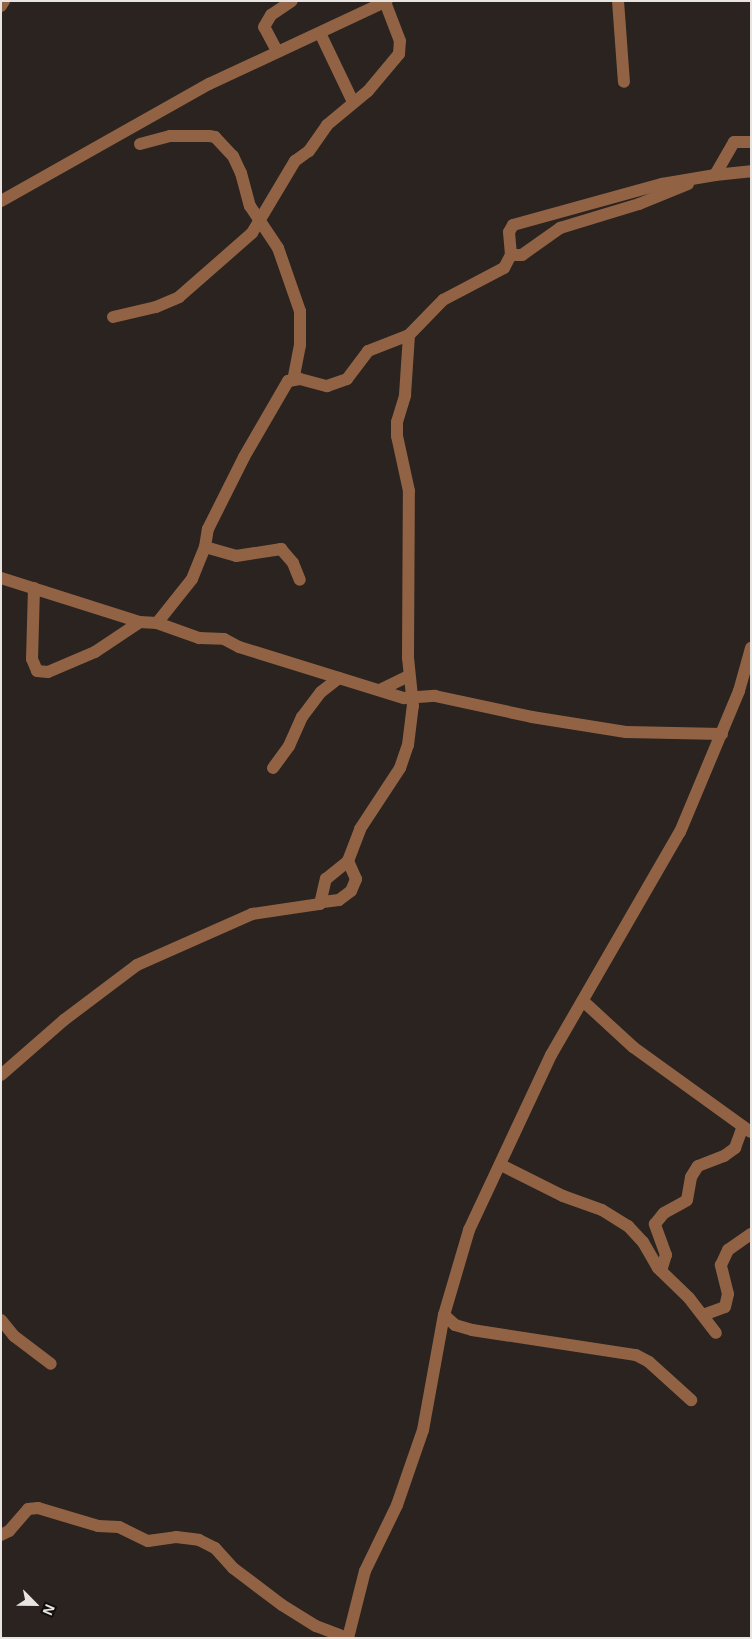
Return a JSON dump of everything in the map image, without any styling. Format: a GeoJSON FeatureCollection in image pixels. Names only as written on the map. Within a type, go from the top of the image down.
{"type":"FeatureCollection","features":[{"type":"Feature","properties":{"kind":"street"},"geometry":{"type":"LineString","coordinates":[[1,6],[4,1]]}},
{"type":"Feature","properties":{"kind":"street"},"geometry":{"type":"LineString","coordinates":[[276,50],[264,27],[271,15],[292,1]]}},
{"type":"Feature","properties":{"kind":"street"},"geometry":{"type":"LineString","coordinates":[[618,1],[624,82]]}},
{"type":"Feature","properties":{"kind":"street"},"geometry":{"type":"LineString","coordinates":[[1,201],[142,121],[276,50],[320,33],[386,2],[400,41],[399,54],[368,91],[327,125],[309,151],[295,161],[252,233],[179,297],[156,307],[113,317]]}},
{"type":"Feature","properties":{"kind":"street"},"geometry":{"type":"LineString","coordinates":[[320,33],[353,102]]}},
{"type":"Feature","properties":{"kind":"street"},"geometry":{"type":"LineString","coordinates":[[140,144],[170,136],[215,137],[233,156],[242,173],[250,206],[278,248],[300,311],[300,345],[293,380],[283,387],[244,456],[208,529],[205,547],[192,579],[158,623]]}},
{"type":"Feature","properties":{"kind":"street"},"geometry":{"type":"LineString","coordinates":[[715,175],[734,142],[751,142]]}},
{"type":"Feature","properties":{"kind":"street"},"geometry":{"type":"LineString","coordinates":[[293,380],[314,385],[339,384],[354,374],[368,352],[409,334],[442,300],[504,268],[511,255],[510,228],[517,223],[559,214],[662,184],[751,171]]}},
{"type":"Feature","properties":{"kind":"street"},"geometry":{"type":"LineString","coordinates":[[511,255],[522,255],[560,228],[654,198],[699,178]]}},
{"type":"Feature","properties":{"kind":"street"},"geometry":{"type":"LineString","coordinates":[[323,902],[326,879],[348,861],[360,829],[402,762],[410,734],[413,700],[409,676],[409,491],[397,422],[405,395],[409,334]]}},
{"type":"Feature","properties":{"kind":"street"},"geometry":{"type":"LineString","coordinates":[[205,547],[236,556],[281,549],[293,563],[300,580]]}},
{"type":"Feature","properties":{"kind":"street"},"geometry":{"type":"LineString","coordinates":[[1,578],[140,622],[158,623],[194,637],[224,639],[239,647],[413,700],[435,696],[490,709],[626,732],[722,734]]}},
{"type":"Feature","properties":{"kind":"street"},"geometry":{"type":"LineString","coordinates":[[34,588],[31,654],[33,666],[38,671],[48,672],[95,652],[140,622]]}},
{"type":"Feature","properties":{"kind":"street"},"geometry":{"type":"LineString","coordinates":[[1,1535],[9,1531],[28,1509],[38,1508],[98,1526],[119,1527],[148,1541],[176,1537],[199,1540],[215,1548],[239,1573],[288,1609],[316,1626],[348,1638],[365,1571],[397,1505],[422,1430],[444,1315],[462,1249],[538,1081],[670,853],[739,691],[751,648]]}},
{"type":"Feature","properties":{"kind":"street"},"geometry":{"type":"LineString","coordinates":[[380,690],[409,676]]}},
{"type":"Feature","properties":{"kind":"street"},"geometry":{"type":"LineString","coordinates":[[273,768],[289,746],[302,717],[321,692],[339,678]]}},
{"type":"Feature","properties":{"kind":"street"},"geometry":{"type":"LineString","coordinates":[[1,1075],[64,1020],[137,965],[252,914],[302,909],[323,902],[340,900],[351,891],[356,879],[348,861]]}},
{"type":"Feature","properties":{"kind":"street"},"geometry":{"type":"LineString","coordinates":[[583,1001],[633,1047],[747,1129],[735,1148],[724,1156],[698,1166],[691,1176],[687,1200],[664,1213],[655,1224],[666,1255],[661,1271]]}},
{"type":"Feature","properties":{"kind":"street"},"geometry":{"type":"LineString","coordinates":[[501,1165],[562,1196],[602,1210],[628,1226],[643,1242],[661,1271],[703,1315],[716,1333]]}},
{"type":"Feature","properties":{"kind":"street"},"geometry":{"type":"LineString","coordinates":[[703,1315],[725,1306],[728,1294],[721,1266],[728,1250],[751,1234]]}},
{"type":"Feature","properties":{"kind":"street"},"geometry":{"type":"LineString","coordinates":[[444,1315],[455,1324],[472,1330],[636,1355],[649,1362],[691,1400]]}},
{"type":"Feature","properties":{"kind":"street"},"geometry":{"type":"LineString","coordinates":[[1,1320],[14,1336],[50,1364]]}}]}
